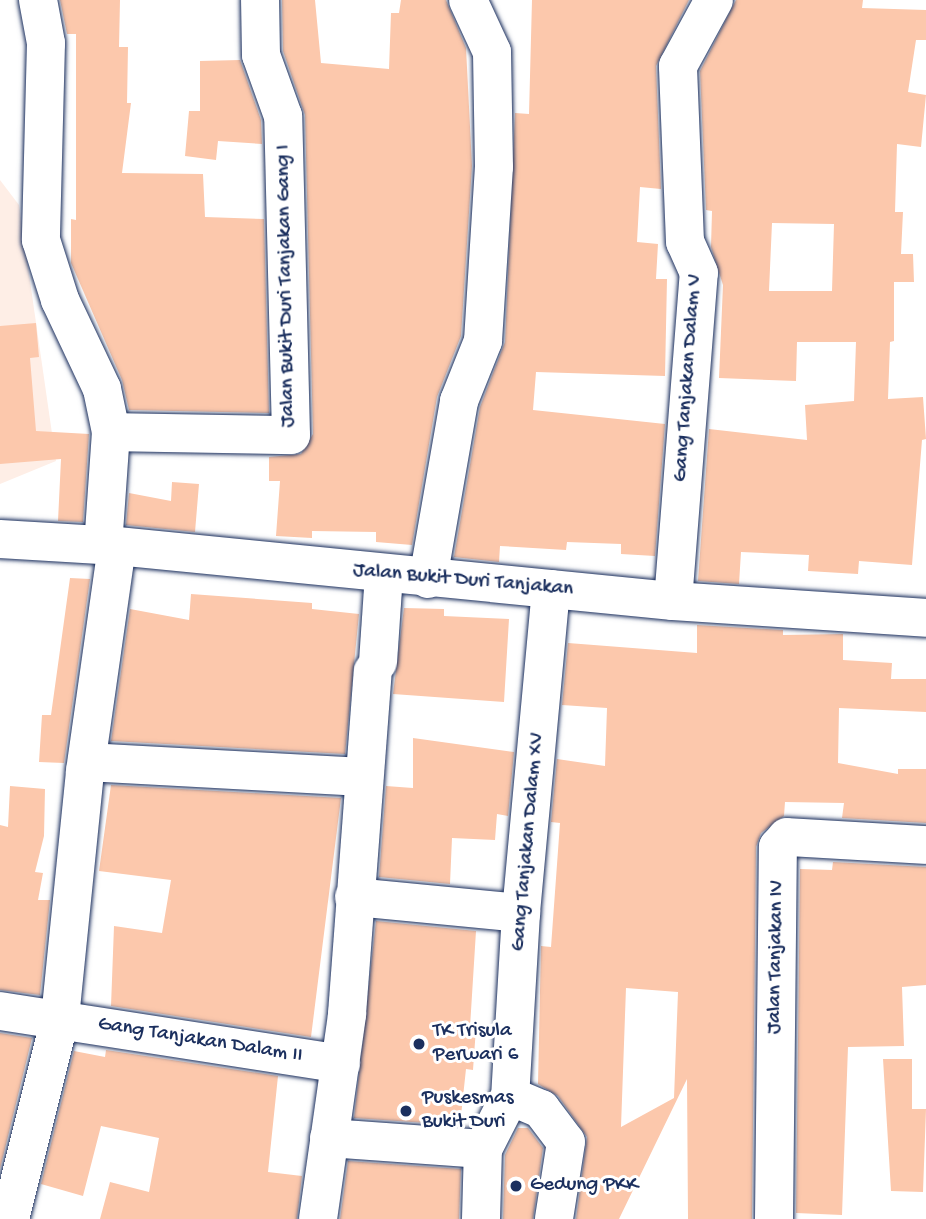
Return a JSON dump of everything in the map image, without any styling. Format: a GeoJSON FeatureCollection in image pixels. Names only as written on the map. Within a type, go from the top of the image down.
{"type":"FeatureCollection","features":[{"type":"Feature","properties":{"kind":"street"},"geometry":{"type":"LineString","coordinates":[[10,1219],[60,1018],[110,545],[111,432],[102,390],[60,300],[41,240],[46,43],[38,0]]}},
{"type":"Feature","properties":{"kind":"street","name":"Jalan Bukit Duri Tanjakan Gang I"},"geometry":{"type":"LineString","coordinates":[[111,432],[291,435],[283,116],[261,55],[260,0]]}},
{"type":"Feature","properties":{"kind":"street"},"geometry":{"type":"LineString","coordinates":[[428,579],[458,401],[483,341],[494,167],[492,52],[468,0]]}},
{"type":"Feature","properties":{"kind":"street","name":"Gang Tanjakan Dalam V"},"geometry":{"type":"LineString","coordinates":[[673,601],[699,273],[685,242],[678,66],[714,0]]}},
{"type":"Feature","properties":{"kind":"street","name":"Jalan Bukit Duri Tanjakan"},"geometry":{"type":"LineString","coordinates":[[0,539],[110,545],[428,579],[673,601],[926,618]]}},
{"type":"Feature","properties":{"kind":"street"},"geometry":{"type":"LineString","coordinates":[[318,1219],[341,1064],[363,778],[384,574]]}},
{"type":"Feature","properties":{"kind":"street","name":"Gang Tanjakan Dalam XV"},"geometry":{"type":"LineString","coordinates":[[481,1219],[483,1149],[510,1096],[521,913],[551,589]]}},
{"type":"Feature","properties":{"kind":"street"},"geometry":{"type":"LineString","coordinates":[[87,762],[363,778]]}},
{"type":"Feature","properties":{"kind":"street","name":"Jalan Tanjakan IV"},"geometry":{"type":"LineString","coordinates":[[774,1219],[778,847],[787,837],[926,845]]}},
{"type":"Feature","properties":{"kind":"street"},"geometry":{"type":"LineString","coordinates":[[354,897],[521,913]]}},
{"type":"Feature","properties":{"kind":"street","name":"Gang Tanjakan Dalam II"},"geometry":{"type":"LineString","coordinates":[[0,1011],[60,1018],[341,1064]]}},
{"type":"Feature","properties":{"kind":"street"},"geometry":{"type":"LineString","coordinates":[[510,1096],[541,1108],[566,1142],[554,1219]]}},
{"type":"Feature","properties":{"kind":"street"},"geometry":{"type":"LineString","coordinates":[[329,1138],[483,1149]]}},
{"type":"Feature","properties":{"kind":"shaded area"},"geometry":{"type":"Polygon","coordinates":[[[0,180],[19,205],[56,461],[0,484],[0,180]]]}},
{"type":"Feature","properties":{"kind":"building"},"geometry":{"type":"Polygon","coordinates":[[[60,0],[120,0],[119,47],[128,47],[127,103],[131,103],[122,173],[203,174],[205,217],[264,219],[269,413],[129,410],[122,380],[71,263],[71,219],[76,220],[76,34],[67,34],[60,0]]]}},
{"type":"Feature","properties":{"kind":"building"},"geometry":{"type":"Polygon","coordinates":[[[282,0],[315,0],[321,63],[389,69],[391,13],[399,13],[401,0],[446,0],[466,48],[472,166],[461,336],[437,397],[412,545],[376,542],[376,532],[312,531],[312,538],[276,536],[280,481],[269,481],[269,457],[301,454],[313,434],[305,115],[283,51],[282,0]]]}},
{"type":"Feature","properties":{"kind":"building"},"geometry":{"type":"Polygon","coordinates":[[[532,0],[689,0],[656,66],[661,189],[640,187],[637,242],[658,244],[656,279],[667,279],[665,376],[536,372],[533,410],[665,424],[655,556],[621,554],[621,544],[567,542],[566,550],[500,546],[499,562],[454,557],[480,407],[505,342],[515,113],[529,114],[532,0]]]}},
{"type":"Feature","properties":{"kind":"building"},"geometry":{"type":"Polygon","coordinates":[[[736,0],[863,0],[862,8],[926,10],[926,40],[916,40],[908,92],[926,95],[921,147],[897,144],[895,212],[903,212],[901,254],[913,254],[914,282],[894,282],[894,341],[890,342],[888,399],[923,397],[926,439],[922,440],[912,565],[859,561],[858,574],[808,571],[809,555],[741,552],[739,584],[698,581],[709,429],[807,440],[805,405],[854,401],[856,342],[797,342],[796,381],[719,378],[723,285],[711,247],[712,211],[706,210],[700,71],[736,0]],[[772,223],[769,291],[832,291],[834,224],[772,223]]]}},
{"type":"Feature","properties":{"kind":"building"},"geometry":{"type":"Polygon","coordinates":[[[240,60],[261,120],[262,144],[218,141],[216,160],[185,156],[189,111],[200,111],[200,61],[240,60]]]}},
{"type":"Feature","properties":{"kind":"building"},"geometry":{"type":"Polygon","coordinates":[[[36,323],[39,357],[30,358],[36,431],[89,434],[83,522],[58,521],[61,459],[0,464],[0,326],[36,323]]]}},
{"type":"Feature","properties":{"kind":"building"},"geometry":{"type":"Polygon","coordinates":[[[172,482],[199,484],[195,532],[126,525],[129,493],[171,501],[172,482]]]}},
{"type":"Feature","properties":{"kind":"building"},"geometry":{"type":"Polygon","coordinates":[[[70,578],[90,579],[64,763],[39,762],[42,715],[51,715],[70,578]]]}},
{"type":"Feature","properties":{"kind":"building"},"geometry":{"type":"Polygon","coordinates":[[[191,594],[312,603],[312,609],[359,614],[345,754],[111,741],[130,609],[189,620],[191,594]]]}},
{"type":"Feature","properties":{"kind":"building"},"geometry":{"type":"Polygon","coordinates":[[[404,608],[444,609],[444,616],[509,619],[504,702],[393,694],[404,608]]]}},
{"type":"Feature","properties":{"kind":"building"},"geometry":{"type":"Polygon","coordinates":[[[697,625],[783,630],[783,635],[843,634],[843,660],[892,663],[891,679],[926,679],[926,712],[839,708],[838,763],[898,774],[898,769],[926,769],[926,823],[842,818],[844,803],[785,802],[784,816],[761,833],[756,847],[752,1219],[688,1219],[687,1079],[619,1219],[576,1219],[587,1137],[558,1096],[538,1084],[541,946],[551,947],[560,823],[551,822],[557,759],[605,766],[607,708],[562,705],[568,643],[697,653],[697,625]],[[626,988],[621,1127],[674,1098],[678,992],[626,988]]]}},
{"type":"Feature","properties":{"kind":"building"},"geometry":{"type":"Polygon","coordinates":[[[413,738],[514,752],[508,816],[497,814],[495,840],[452,838],[450,884],[379,877],[386,786],[413,788],[413,738]]]}},
{"type":"Feature","properties":{"kind":"building"},"geometry":{"type":"Polygon","coordinates":[[[111,785],[341,798],[311,1037],[111,1006],[114,926],[162,933],[171,880],[99,871],[111,785]]]}},
{"type":"Feature","properties":{"kind":"building"},"geometry":{"type":"Polygon","coordinates":[[[10,786],[45,789],[44,836],[35,872],[43,873],[38,900],[50,900],[40,995],[0,990],[0,825],[8,827],[10,786]]]}},
{"type":"Feature","properties":{"kind":"building"},"geometry":{"type":"Polygon","coordinates":[[[833,862],[926,867],[926,985],[902,987],[904,1046],[848,1047],[842,1215],[796,1213],[800,869],[832,870],[833,862]]]}},
{"type":"Feature","properties":{"kind":"building"},"geometry":{"type":"Polygon","coordinates":[[[376,921],[476,931],[470,1027],[476,1028],[473,1070],[466,1069],[460,1125],[470,1126],[354,1118],[376,921]]]}},
{"type":"Feature","properties":{"kind":"building"},"geometry":{"type":"Polygon","coordinates":[[[0,1033],[32,1038],[0,1169],[0,1033]]]}},
{"type":"Feature","properties":{"kind":"building"},"geometry":{"type":"Polygon","coordinates":[[[106,1050],[278,1076],[268,1172],[302,1176],[297,1219],[100,1219],[110,1182],[149,1192],[159,1138],[101,1126],[83,1196],[41,1184],[74,1051],[105,1057],[106,1050]]]}},
{"type":"Feature","properties":{"kind":"building"},"geometry":{"type":"Polygon","coordinates":[[[883,1059],[912,1059],[912,1109],[926,1109],[923,1192],[891,1191],[883,1059]]]}},
{"type":"Feature","properties":{"kind":"building","name":"Gedung PKK"},"geometry":{"type":"Polygon","coordinates":[[[518,1128],[528,1128],[543,1148],[533,1219],[503,1219],[505,1155],[518,1128]]]}},
{"type":"Feature","properties":{"kind":"building"},"geometry":{"type":"Polygon","coordinates":[[[348,1161],[461,1169],[459,1219],[340,1219],[348,1161]]]}},
{"type":"Feature","properties":{"kind":"place","name":"TK Trisula Perwari 6"},"geometry":{"type":"Point","coordinates":[419,1044]}},
{"type":"Feature","properties":{"kind":"place","name":"Puskesmas Bukit Duri"},"geometry":{"type":"Point","coordinates":[406,1111]}},
{"type":"Feature","properties":{"kind":"place","name":"Gedung PKK"},"geometry":{"type":"Point","coordinates":[516,1186]}}]}
